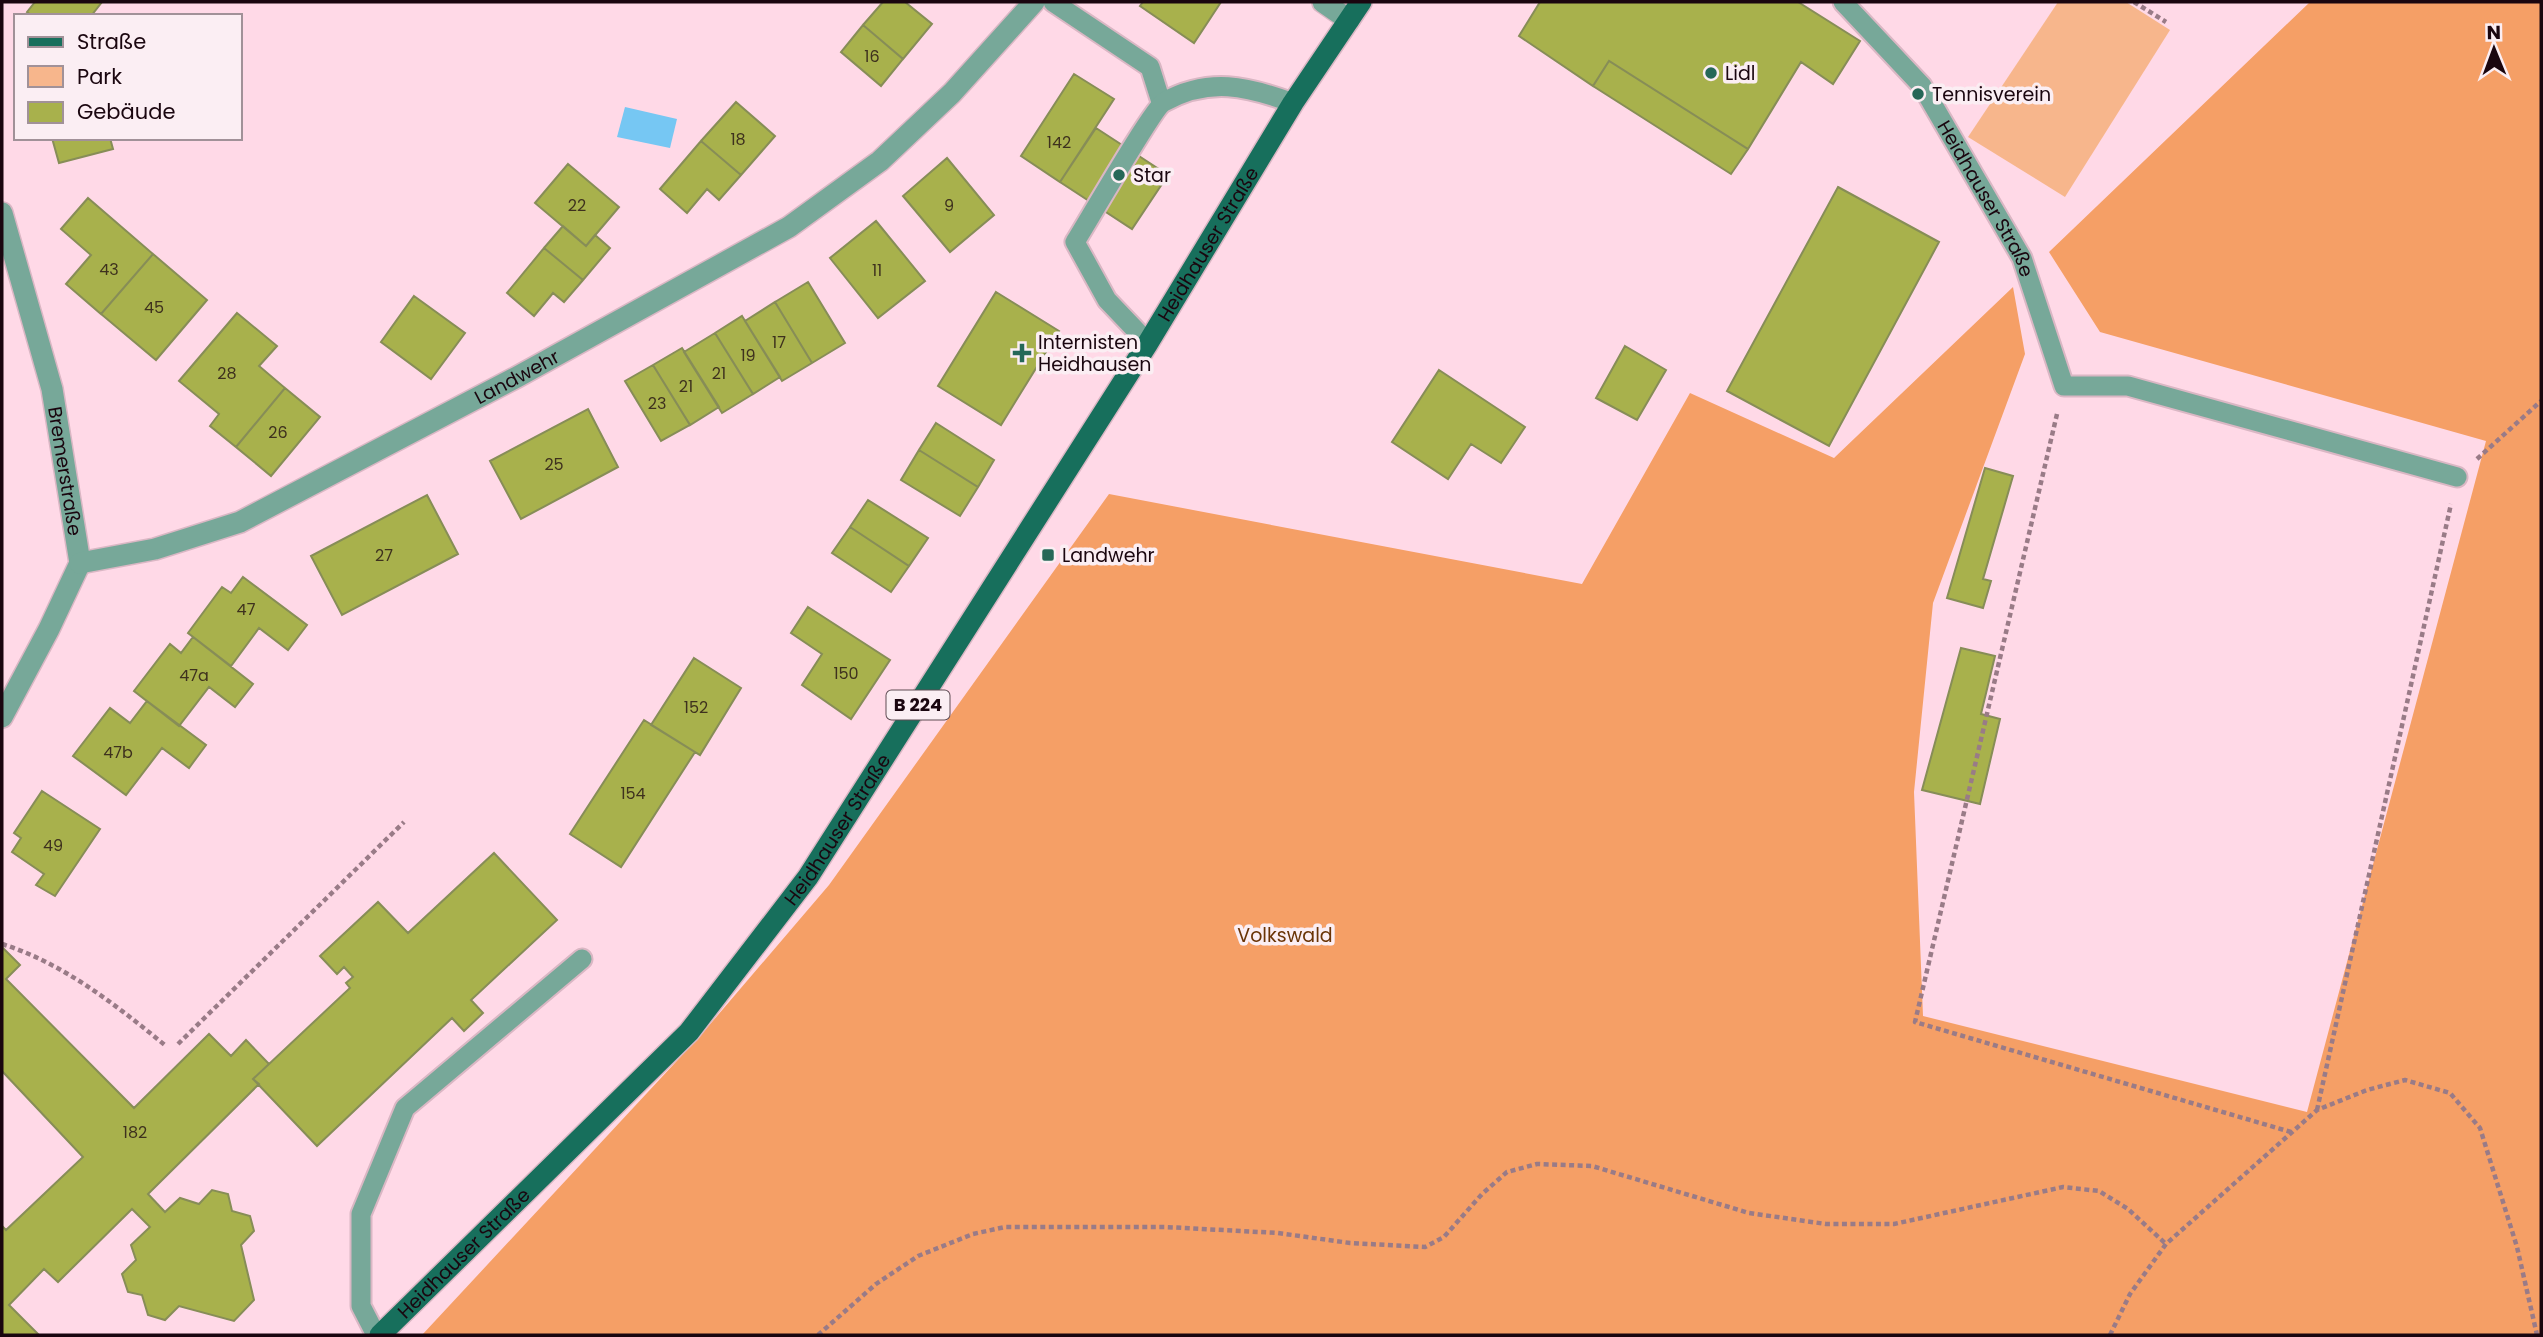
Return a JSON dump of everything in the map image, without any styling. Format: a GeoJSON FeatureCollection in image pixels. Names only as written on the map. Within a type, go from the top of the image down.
{"type":"FeatureCollection","features":[{"type":"Feature","properties":{"kind":"main road","name":"Heidhauser Straße"},"geometry":{"type":"LineString","coordinates":[[378,1335],[689,1032],[808,877],[1148,343],[1293,103],[1355,11]]}},
{"type":"Feature","properties":{"kind":"street","name":"Landwehr"},"geometry":{"type":"LineString","coordinates":[[80,563],[155,549],[240,522],[517,377],[789,227],[880,161],[952,93],[1034,2]]}},
{"type":"Feature","properties":{"kind":"street"},"geometry":{"type":"LineString","coordinates":[[1323,2],[1355,11]]}},
{"type":"Feature","properties":{"kind":"street","name":"Bremerstraße"},"geometry":{"type":"LineString","coordinates":[[2,213],[52,389],[80,563],[49,629],[2,717]]}},
{"type":"Feature","properties":{"kind":"lane"},"geometry":{"type":"LineString","coordinates":[[1053,2],[1150,67],[1161,102]]}},
{"type":"Feature","properties":{"kind":"lane","name":"Heidhauser Straße"},"geometry":{"type":"LineString","coordinates":[[1843,2],[1922,86],[2022,258],[2064,386]]}},
{"type":"Feature","properties":{"kind":"lane"},"geometry":{"type":"LineString","coordinates":[[1148,343],[1107,300],[1075,242],[1161,102],[1217,84],[1258,90],[1293,103]]}},
{"type":"Feature","properties":{"kind":"lane"},"geometry":{"type":"LineString","coordinates":[[2064,386],[2128,386],[2457,477]]}},
{"type":"Feature","properties":{"kind":"lane"},"geometry":{"type":"LineString","coordinates":[[378,1335],[362,1306],[361,1214],[405,1108],[582,959]]}},
{"type":"Feature","properties":{"kind":"path"},"geometry":{"type":"LineString","coordinates":[[2134,2],[2166,22]]}},
{"type":"Feature","properties":{"kind":"path"},"geometry":{"type":"LineString","coordinates":[[2064,386],[1915,1022],[2291,1132]]}},
{"type":"Feature","properties":{"kind":"path"},"geometry":{"type":"LineString","coordinates":[[2316,1110],[2457,477],[2541,401]]}},
{"type":"Feature","properties":{"kind":"path"},"geometry":{"type":"LineString","coordinates":[[178,1044],[404,822]]}},
{"type":"Feature","properties":{"kind":"path"},"geometry":{"type":"LineString","coordinates":[[2,944],[33,953],[117,1006],[166,1046]]}},
{"type":"Feature","properties":{"kind":"path"},"geometry":{"type":"LineString","coordinates":[[2110,1335],[2130,1294],[2166,1244],[2316,1110],[2367,1090],[2405,1080],[2450,1093],[2480,1128],[2517,1247],[2537,1335]]}},
{"type":"Feature","properties":{"kind":"path"},"geometry":{"type":"LineString","coordinates":[[818,1335],[876,1284],[918,1256],[974,1234],[1005,1227],[1165,1227],[1278,1233],[1350,1243],[1425,1247],[1444,1237],[1482,1194],[1507,1172],[1537,1164],[1592,1166],[1749,1213],[1826,1224],[1894,1224],[2063,1187],[2099,1191],[2128,1209],[2166,1244]]}},
{"type":"Feature","properties":{"kind":"green space"},"geometry":{"type":"Polygon","coordinates":[[[2058,2],[2126,2],[2170,30],[2065,197],[1968,137],[2058,2]]]}},
{"type":"Feature","properties":{"kind":"green space","name":"Volkswald"},"geometry":{"type":"Polygon","coordinates":[[[2310,2],[2541,2],[2541,1335],[422,1335],[700,1036],[829,885],[1109,494],[1582,584],[1690,393],[1834,458],[2013,287],[2025,354],[1933,603],[1914,792],[1923,1016],[2307,1112],[2486,441],[2100,332],[2049,252],[2310,2]]]}},
{"type":"Feature","properties":{"kind":"water"},"geometry":{"type":"Polygon","coordinates":[[[625,107],[677,119],[670,148],[617,137],[625,107]]]}},
{"type":"Feature","properties":{"kind":"building"},"geometry":{"type":"Polygon","coordinates":[[[35,2],[102,2],[93,14],[27,12],[35,2]]]}},
{"type":"Feature","properties":{"kind":"building"},"geometry":{"type":"Polygon","coordinates":[[[883,2],[905,2],[932,24],[903,59],[863,25],[883,2]]]}},
{"type":"Feature","properties":{"kind":"building"},"geometry":{"type":"Polygon","coordinates":[[[1143,2],[1221,2],[1194,43],[1140,6],[1143,2]]]}},
{"type":"Feature","properties":{"kind":"building","name":"Lidl"},"geometry":{"type":"Polygon","coordinates":[[[1540,2],[1798,2],[1860,41],[1833,84],[1801,62],[1748,149],[1609,61],[1593,86],[1519,36],[1540,2]]]}},
{"type":"Feature","properties":{"kind":"building"},"geometry":{"type":"Polygon","coordinates":[[[863,25],[903,59],[881,86],[841,52],[863,25]]]}},
{"type":"Feature","properties":{"kind":"building"},"geometry":{"type":"Polygon","coordinates":[[[1609,61],[1748,149],[1731,174],[1593,86],[1609,61]]]}},
{"type":"Feature","properties":{"kind":"building"},"geometry":{"type":"Polygon","coordinates":[[[1074,74],[1114,99],[1060,182],[1021,156],[1074,74]]]}},
{"type":"Feature","properties":{"kind":"building"},"geometry":{"type":"Polygon","coordinates":[[[736,102],[775,136],[741,175],[701,141],[736,102]]]}},
{"type":"Feature","properties":{"kind":"building"},"geometry":{"type":"Polygon","coordinates":[[[1096,128],[1168,175],[1132,229],[1060,182],[1096,128]]]}},
{"type":"Feature","properties":{"kind":"building"},"geometry":{"type":"Polygon","coordinates":[[[53,140],[111,140],[113,149],[59,163],[53,140]]]}},
{"type":"Feature","properties":{"kind":"building"},"geometry":{"type":"Polygon","coordinates":[[[701,141],[741,175],[719,200],[707,189],[687,213],[660,189],[701,141]]]}},
{"type":"Feature","properties":{"kind":"building"},"geometry":{"type":"Polygon","coordinates":[[[947,158],[994,215],[950,252],[903,196],[947,158]]]}},
{"type":"Feature","properties":{"kind":"building"},"geometry":{"type":"Polygon","coordinates":[[[568,164],[619,207],[586,246],[535,203],[568,164]]]}},
{"type":"Feature","properties":{"kind":"building"},"geometry":{"type":"Polygon","coordinates":[[[1838,187],[1939,242],[1829,446],[1727,391],[1838,187]]]}},
{"type":"Feature","properties":{"kind":"building"},"geometry":{"type":"Polygon","coordinates":[[[88,198],[153,254],[101,314],[66,284],[91,255],[61,229],[88,198]]]}},
{"type":"Feature","properties":{"kind":"building"},"geometry":{"type":"Polygon","coordinates":[[[876,221],[925,281],[878,318],[830,258],[876,221]]]}},
{"type":"Feature","properties":{"kind":"building"},"geometry":{"type":"Polygon","coordinates":[[[563,226],[586,246],[595,235],[610,248],[583,280],[544,248],[563,226]]]}},
{"type":"Feature","properties":{"kind":"building"},"geometry":{"type":"Polygon","coordinates":[[[544,248],[583,280],[564,302],[553,293],[534,316],[507,293],[544,248]]]}},
{"type":"Feature","properties":{"kind":"building"},"geometry":{"type":"Polygon","coordinates":[[[153,254],[207,300],[156,360],[101,314],[153,254]]]}},
{"type":"Feature","properties":{"kind":"building"},"geometry":{"type":"Polygon","coordinates":[[[808,282],[845,343],[812,363],[775,302],[808,282]]]}},
{"type":"Feature","properties":{"kind":"building"},"geometry":{"type":"Polygon","coordinates":[[[996,292],[1059,331],[1001,425],[938,386],[996,292]]]}},
{"type":"Feature","properties":{"kind":"building"},"geometry":{"type":"Polygon","coordinates":[[[414,296],[465,333],[431,379],[381,342],[414,296]]]}},
{"type":"Feature","properties":{"kind":"building"},"geometry":{"type":"Polygon","coordinates":[[[775,302],[812,363],[782,381],[745,321],[775,302]]]}},
{"type":"Feature","properties":{"kind":"building"},"geometry":{"type":"Polygon","coordinates":[[[237,313],[277,346],[259,366],[285,388],[236,447],[210,426],[219,414],[179,381],[237,313]]]}},
{"type":"Feature","properties":{"kind":"building"},"geometry":{"type":"Polygon","coordinates":[[[742,316],[780,377],[753,394],[715,333],[742,316]]]}},
{"type":"Feature","properties":{"kind":"building"},"geometry":{"type":"Polygon","coordinates":[[[715,333],[753,394],[722,413],[684,352],[715,333]]]}},
{"type":"Feature","properties":{"kind":"building"},"geometry":{"type":"Polygon","coordinates":[[[1625,346],[1666,370],[1637,420],[1596,398],[1625,346]]]}},
{"type":"Feature","properties":{"kind":"building"},"geometry":{"type":"Polygon","coordinates":[[[682,348],[719,407],[690,425],[653,365],[682,348]]]}},
{"type":"Feature","properties":{"kind":"building"},"geometry":{"type":"Polygon","coordinates":[[[653,365],[690,425],[661,441],[625,381],[653,365]]]}},
{"type":"Feature","properties":{"kind":"building"},"geometry":{"type":"Polygon","coordinates":[[[1439,370],[1525,427],[1501,463],[1471,444],[1448,479],[1392,442],[1439,370]]]}},
{"type":"Feature","properties":{"kind":"building"},"geometry":{"type":"Polygon","coordinates":[[[285,388],[320,417],[271,476],[236,447],[285,388]]]}},
{"type":"Feature","properties":{"kind":"building"},"geometry":{"type":"Polygon","coordinates":[[[588,409],[618,467],[521,519],[490,461],[588,409]]]}},
{"type":"Feature","properties":{"kind":"building"},"geometry":{"type":"Polygon","coordinates":[[[936,423],[994,460],[978,487],[919,450],[936,423]]]}},
{"type":"Feature","properties":{"kind":"building"},"geometry":{"type":"Polygon","coordinates":[[[919,450],[978,487],[960,516],[901,480],[919,450]]]}},
{"type":"Feature","properties":{"kind":"building"},"geometry":{"type":"Polygon","coordinates":[[[1985,468],[2013,476],[1983,579],[1991,581],[1983,608],[1947,598],[1985,468]]]}},
{"type":"Feature","properties":{"kind":"building"},"geometry":{"type":"Polygon","coordinates":[[[427,495],[458,554],[342,615],[311,556],[427,495]]]}},
{"type":"Feature","properties":{"kind":"building"},"geometry":{"type":"Polygon","coordinates":[[[868,500],[928,538],[909,566],[850,527],[868,500]]]}},
{"type":"Feature","properties":{"kind":"building"},"geometry":{"type":"Polygon","coordinates":[[[850,527],[909,566],[891,592],[832,553],[850,527]]]}},
{"type":"Feature","properties":{"kind":"building"},"geometry":{"type":"Polygon","coordinates":[[[243,577],[307,625],[288,650],[259,628],[231,666],[188,633],[222,587],[231,593],[243,577]]]}},
{"type":"Feature","properties":{"kind":"building"},"geometry":{"type":"Polygon","coordinates":[[[808,607],[890,660],[851,719],[802,685],[822,654],[791,633],[808,607]]]}},
{"type":"Feature","properties":{"kind":"building"},"geometry":{"type":"Polygon","coordinates":[[[193,637],[253,684],[235,707],[209,687],[179,726],[134,691],[170,644],[181,653],[193,637]]]}},
{"type":"Feature","properties":{"kind":"building"},"geometry":{"type":"Polygon","coordinates":[[[1961,648],[1995,656],[1981,714],[2000,719],[1980,804],[1922,790],[1961,648]]]}},
{"type":"Feature","properties":{"kind":"building"},"geometry":{"type":"Polygon","coordinates":[[[694,658],[741,688],[700,755],[651,725],[694,658]]]}},
{"type":"Feature","properties":{"kind":"building"},"geometry":{"type":"Polygon","coordinates":[[[147,701],[206,745],[189,768],[162,748],[126,795],[73,756],[110,708],[130,723],[147,701]]]}},
{"type":"Feature","properties":{"kind":"building"},"geometry":{"type":"Polygon","coordinates":[[[644,720],[695,752],[621,867],[570,834],[644,720]]]}},
{"type":"Feature","properties":{"kind":"building"},"geometry":{"type":"Polygon","coordinates":[[[42,791],[100,829],[55,896],[36,885],[44,874],[12,852],[21,838],[14,833],[42,791]]]}},
{"type":"Feature","properties":{"kind":"building"},"geometry":{"type":"Polygon","coordinates":[[[494,853],[557,920],[471,1000],[483,1013],[464,1031],[452,1018],[317,1146],[253,1079],[350,988],[346,983],[353,977],[344,967],[337,974],[320,956],[378,902],[408,933],[494,853]]]}},
{"type":"Feature","properties":{"kind":"building"},"geometry":{"type":"Polygon","coordinates":[[[2,947],[20,965],[6,979],[134,1108],[209,1034],[231,1056],[246,1040],[269,1064],[253,1079],[259,1084],[148,1194],[165,1212],[180,1198],[199,1204],[212,1190],[228,1194],[232,1211],[250,1216],[254,1231],[241,1245],[254,1300],[234,1321],[179,1306],[165,1320],[148,1315],[142,1295],[128,1292],[122,1274],[136,1260],[131,1245],[150,1227],[132,1209],[58,1282],[44,1269],[9,1305],[39,1335],[2,1335],[2,1226],[6,1230],[83,1157],[2,1071],[2,947]]]}},
{"type":"Feature","properties":{"kind":"place","name":"Lidl"},"geometry":{"type":"Point","coordinates":[1711,73]}},
{"type":"Feature","properties":{"kind":"place","name":"Tennisverein"},"geometry":{"type":"Point","coordinates":[1918,94]}},
{"type":"Feature","properties":{"kind":"place","name":"Star"},"geometry":{"type":"Point","coordinates":[1119,175]}},
{"type":"Feature","properties":{"kind":"place","name":"Internisten Heidhausen"},"geometry":{"type":"Point","coordinates":[1022,353]}},
{"type":"Feature","properties":{"kind":"place","name":"Landwehr"},"geometry":{"type":"Point","coordinates":[1048,555]}}]}
